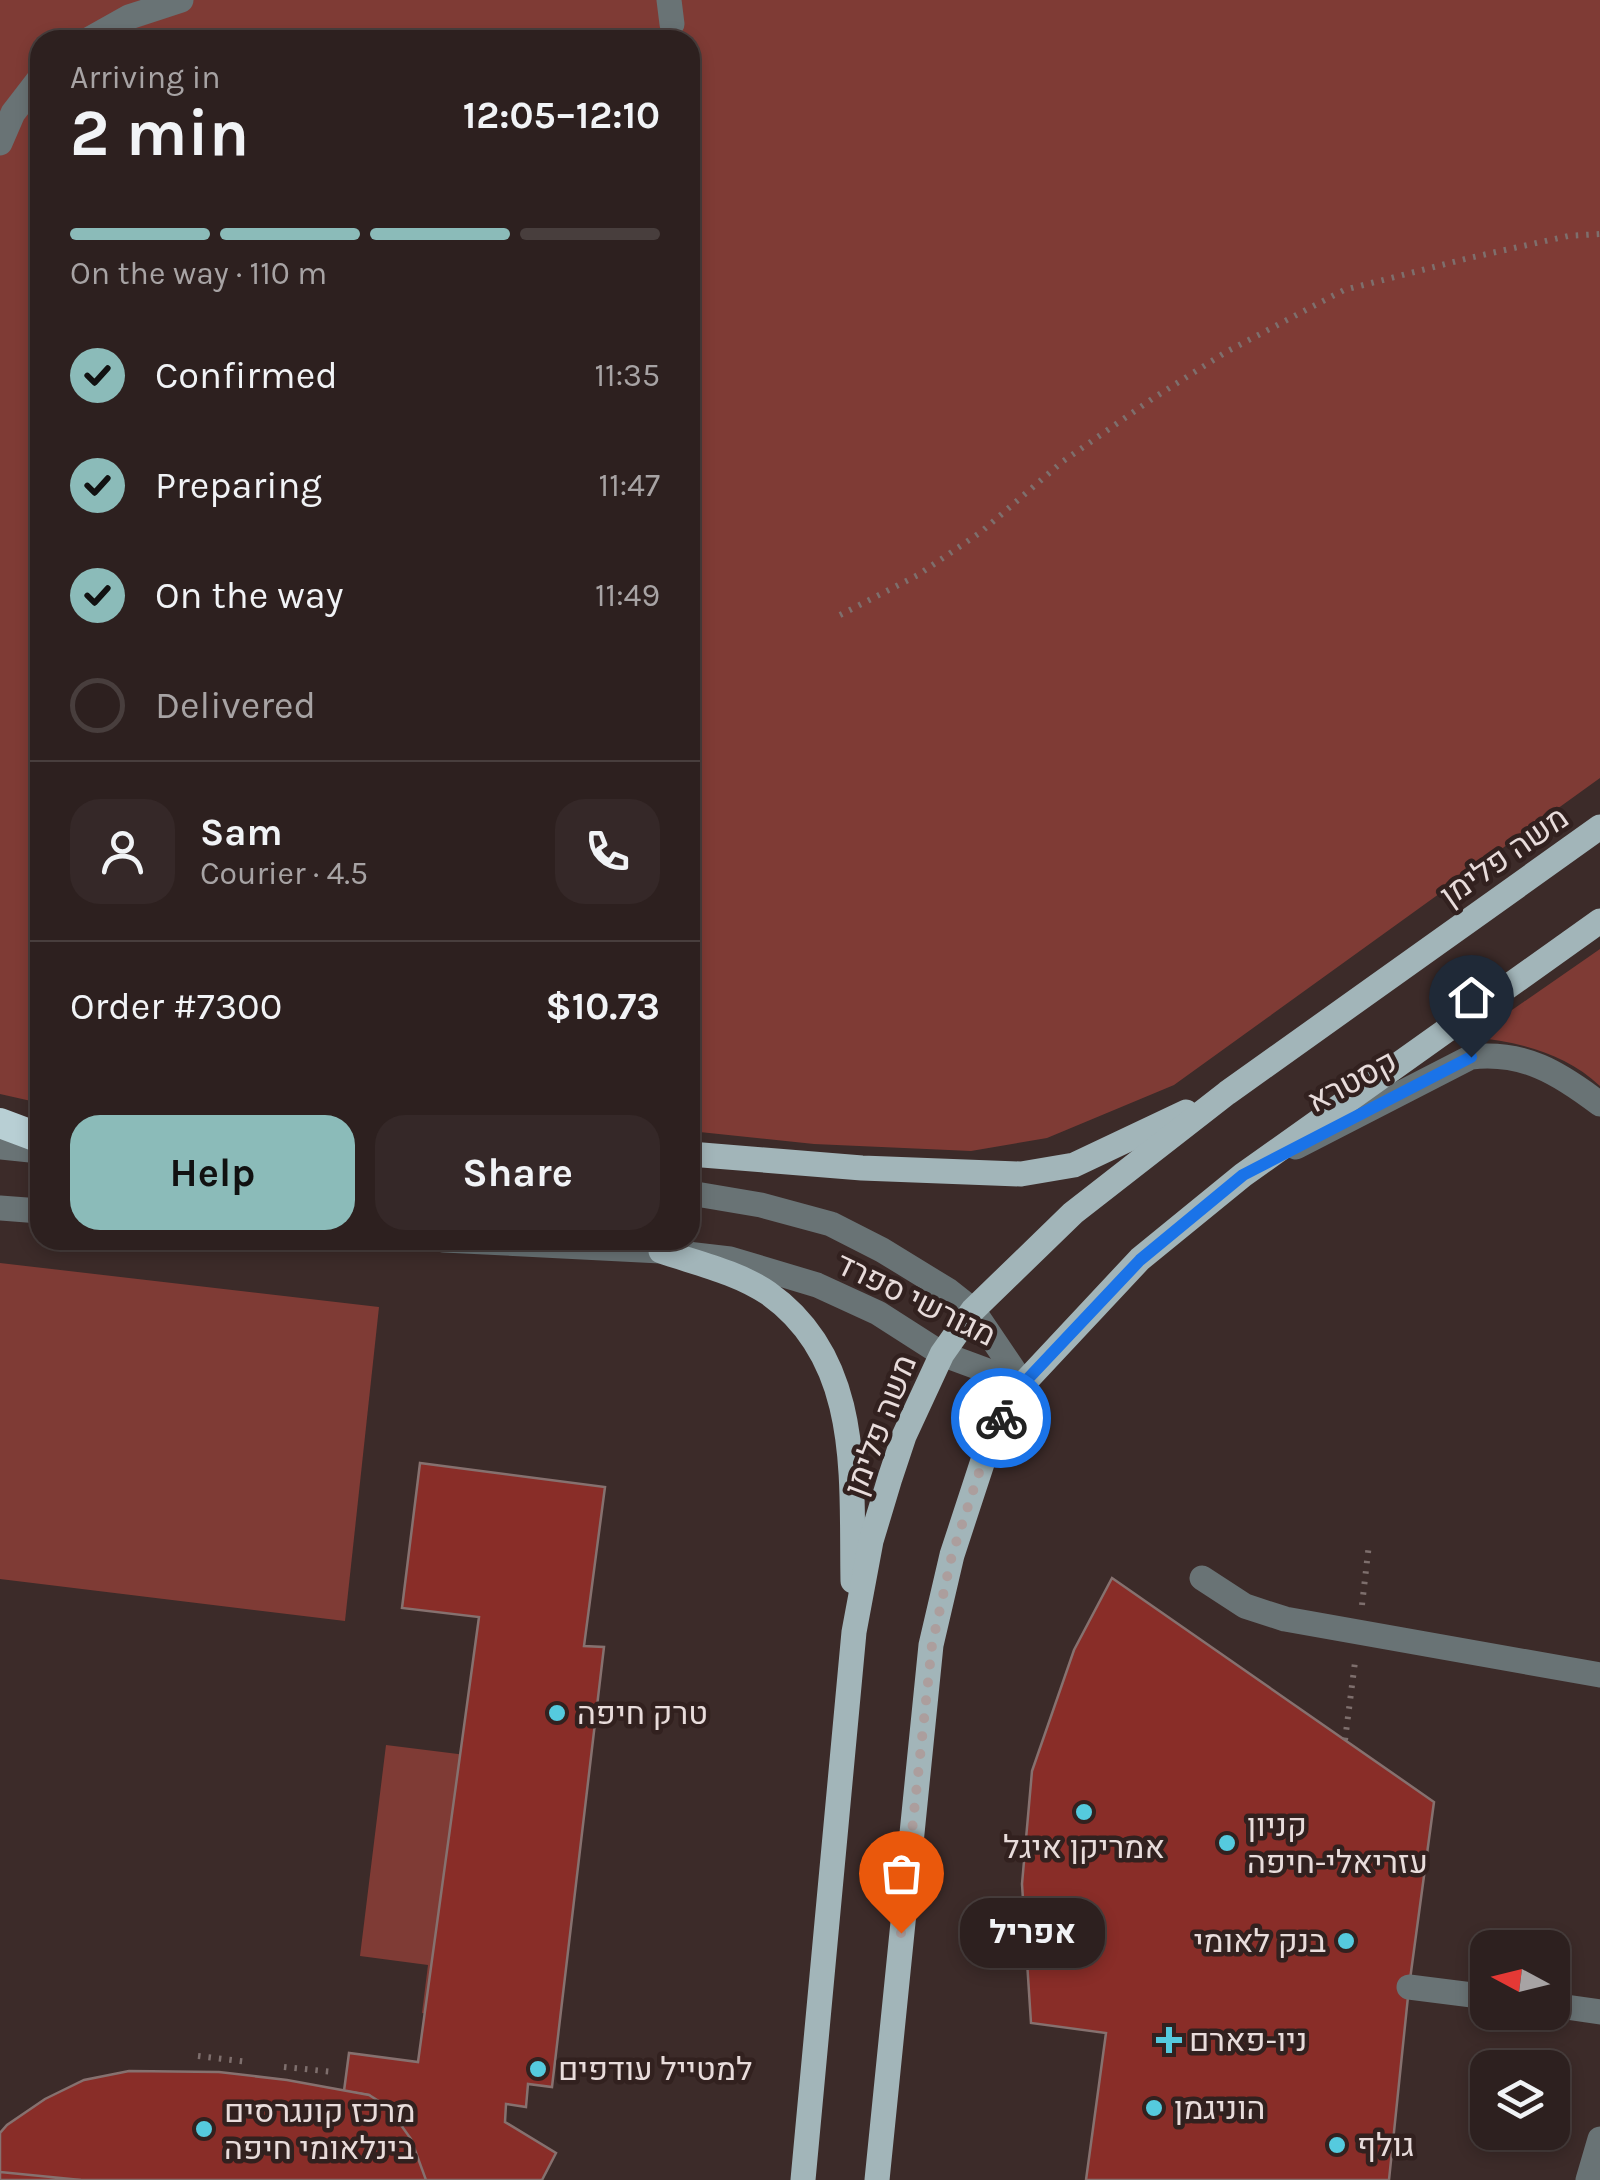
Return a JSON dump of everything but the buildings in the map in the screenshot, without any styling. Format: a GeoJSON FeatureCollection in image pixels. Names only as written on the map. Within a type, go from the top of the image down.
{"type":"FeatureCollection","features":[{"type":"Feature","properties":{"kind":"highway"},"geometry":{"type":"LineString","coordinates":[[0,1123],[30,1134]]}},
{"type":"Feature","properties":{"kind":"main road","name":"משה פלימן"},"geometry":{"type":"LineString","coordinates":[[803,2180],[854,1632],[872,1540],[895,1464],[942,1354],[972,1310],[1073,1213],[1227,1093],[1600,827]]}},
{"type":"Feature","properties":{"kind":"main road"},"geometry":{"type":"LineString","coordinates":[[877,2180],[932,1645],[952,1555],[992,1433],[1023,1384],[1140,1260],[1243,1175],[1600,921]]}},
{"type":"Feature","properties":{"kind":"main road"},"geometry":{"type":"LineString","coordinates":[[700,1155],[862,1168],[1021,1174],[1074,1165],[1227,1093]]}},
{"type":"Feature","properties":{"kind":"main road"},"geometry":{"type":"LineString","coordinates":[[661,1251],[729,1274],[766,1292],[798,1320],[822,1350],[844,1402],[851,1465],[854,1632]]}},
{"type":"Feature","properties":{"kind":"street"},"geometry":{"type":"LineString","coordinates":[[108,30],[181,0]]}},
{"type":"Feature","properties":{"kind":"street"},"geometry":{"type":"LineString","coordinates":[[141,30],[144,12]]}},
{"type":"Feature","properties":{"kind":"street"},"geometry":{"type":"LineString","coordinates":[[0,143],[13,113],[30,91]]}},
{"type":"Feature","properties":{"kind":"street","name":"קסטרא"},"geometry":{"type":"LineString","coordinates":[[1243,1175],[1471,1057],[1499,1054],[1537,1064],[1571,1082],[1600,1104]]}},
{"type":"Feature","properties":{"kind":"street"},"geometry":{"type":"LineString","coordinates":[[0,1147],[30,1150]]}},
{"type":"Feature","properties":{"kind":"street","name":"מגורשי ספרד"},"geometry":{"type":"LineString","coordinates":[[700,1194],[761,1204],[831,1224],[932,1280],[972,1310],[1023,1384]]}},
{"type":"Feature","properties":{"kind":"street"},"geometry":{"type":"LineString","coordinates":[[0,1208],[30,1210]]}},
{"type":"Feature","properties":{"kind":"street","name":"מגורשי ספרד"},"geometry":{"type":"LineString","coordinates":[[641,1250],[730,1259],[816,1285],[878,1313],[942,1354],[1023,1384]]}},
{"type":"Feature","properties":{"kind":"street"},"geometry":{"type":"LineString","coordinates":[[1202,1578],[1245,1606],[1286,1620],[1600,1675]]}},
{"type":"Feature","properties":{"kind":"street"},"geometry":{"type":"LineString","coordinates":[[1409,1987],[1470,1995]]}},
{"type":"Feature","properties":{"kind":"street"},"geometry":{"type":"LineString","coordinates":[[1570,2008],[1600,2012]]}},
{"type":"Feature","properties":{"kind":"street"},"geometry":{"type":"LineString","coordinates":[[1588,2178],[1600,2139]]}},
{"type":"Feature","properties":{"kind":"path"},"geometry":{"type":"LineString","coordinates":[[840,615],[918,576],[981,532],[1062,462],[1152,399],[1226,352],[1344,290],[1502,250],[1568,236],[1600,234]]}},
{"type":"Feature","properties":{"kind":"path"},"geometry":{"type":"LineString","coordinates":[[198,2056],[248,2062]]}},
{"type":"Feature","properties":{"kind":"path"},"geometry":{"type":"LineString","coordinates":[[284,2067],[334,2072]]}},
{"type":"Feature","properties":{"kind":"shaded area"},"geometry":{"type":"Polygon","coordinates":[[[0,0],[1600,0],[1600,778],[1174,1085],[1047,1138],[971,1151],[814,1144],[700,1132],[700,30],[30,30],[30,1101],[0,1094],[0,0]]]}},
{"type":"Feature","properties":{"kind":"shaded area"},"geometry":{"type":"Polygon","coordinates":[[[1600,949],[1600,1086],[1557,1057],[1507,1042],[1473,1037],[1600,949]]]}},
{"type":"Feature","properties":{"kind":"shaded area"},"geometry":{"type":"Polygon","coordinates":[[[0,1263],[379,1307],[345,1621],[0,1579],[0,1263]]]}},
{"type":"Feature","properties":{"kind":"shaded area"},"geometry":{"type":"Polygon","coordinates":[[[386,1745],[554,1766],[521,2026],[422,2013],[428,1965],[360,1956],[386,1745]]]}},
{"type":"Feature","properties":{"kind":"way so far"},"geometry":{"type":"LineString","coordinates":[[901,1933],[932,1645],[952,1555],[992,1433],[1001,1418]]}},
{"type":"Feature","properties":{"kind":"place","name":"טרק חיפה"},"geometry":{"type":"Point","coordinates":[557,1713]}},
{"type":"Feature","properties":{"kind":"place","name":"אמריקן איגל"},"geometry":{"type":"Point","coordinates":[1084,1812]}},
{"type":"Feature","properties":{"kind":"place","name":"קניון עזריאלי-חיפה"},"geometry":{"type":"Point","coordinates":[1227,1843]}},
{"type":"Feature","properties":{"kind":"place","name":"אפריל"},"geometry":{"type":"Point","coordinates":[901,1933]}},
{"type":"Feature","properties":{"kind":"place","name":"בנק לאומי"},"geometry":{"type":"Point","coordinates":[1346,1941]}},
{"type":"Feature","properties":{"kind":"place","name":"ניו-פארם"},"geometry":{"type":"Point","coordinates":[1169,2040]}},
{"type":"Feature","properties":{"kind":"place","name":"למטייל עודפים"},"geometry":{"type":"Point","coordinates":[538,2069]}},
{"type":"Feature","properties":{"kind":"place","name":"הוניגמן"},"geometry":{"type":"Point","coordinates":[1154,2108]}},
{"type":"Feature","properties":{"kind":"place","name":"מרכז קונגרסים בינלאומי חיפה"},"geometry":{"type":"Point","coordinates":[204,2129]}},
{"type":"Feature","properties":{"kind":"place","name":"גולף"},"geometry":{"type":"Point","coordinates":[1337,2145]}},
{"type":"Feature","properties":{"kind":"route"},"geometry":{"type":"LineString","coordinates":[[1001,1418],[1023,1384],[1140,1260],[1243,1175],[1471,1057]]}}]}
